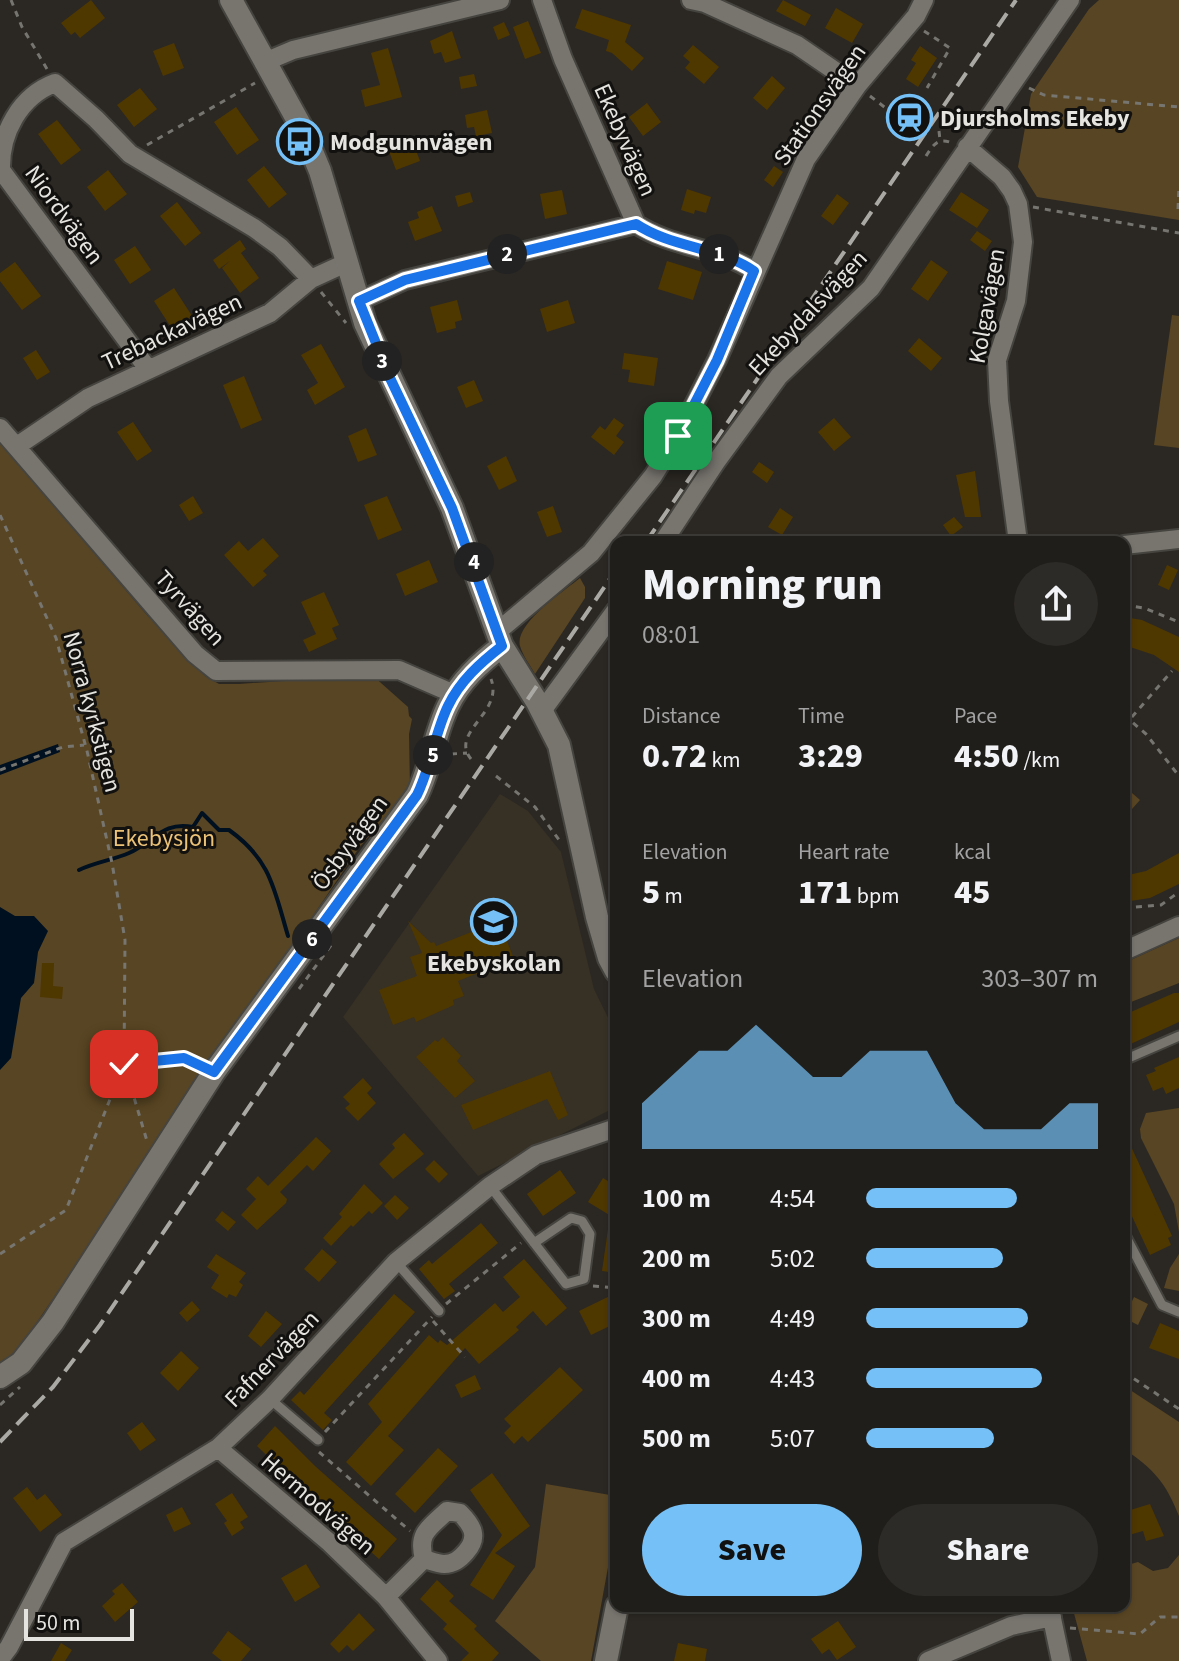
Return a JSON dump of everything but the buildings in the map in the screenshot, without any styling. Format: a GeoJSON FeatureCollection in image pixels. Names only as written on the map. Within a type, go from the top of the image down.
{"type":"FeatureCollection","features":[{"type":"Feature","properties":{"kind":"street"},"geometry":{"type":"LineString","coordinates":[[231,0],[303,130],[320,171],[359,301],[390,378],[458,522],[499,639],[559,745],[597,917],[610,960]]}},
{"type":"Feature","properties":{"kind":"street"},"geometry":{"type":"LineString","coordinates":[[267,61],[293,50],[500,0]]}},
{"type":"Feature","properties":{"kind":"street","name":"Ekebyvägen"},"geometry":{"type":"LineString","coordinates":[[542,0],[563,59],[636,224],[650,233],[738,260],[754,271]]}},
{"type":"Feature","properties":{"kind":"street"},"geometry":{"type":"LineString","coordinates":[[691,0],[705,3],[797,45],[860,88]]}},
{"type":"Feature","properties":{"kind":"street","name":"Stationsvägen"},"geometry":{"type":"LineString","coordinates":[[499,639],[591,553],[653,476],[678,436],[717,360],[806,159],[916,16],[924,0]]}},
{"type":"Feature","properties":{"kind":"street","name":"Ekebydalsvägen"},"geometry":{"type":"LineString","coordinates":[[667,536],[759,400],[803,351],[871,288],[1070,0]]}},
{"type":"Feature","properties":{"kind":"street"},"geometry":{"type":"LineString","coordinates":[[55,83],[130,154],[254,228],[280,247],[311,279]]}},
{"type":"Feature","properties":{"kind":"street","name":"Niordvägen"},"geometry":{"type":"LineString","coordinates":[[55,83],[35,91],[20,108],[1,147],[1,170],[148,369]]}},
{"type":"Feature","properties":{"kind":"street","name":"Kolgavägen"},"geometry":{"type":"LineString","coordinates":[[967,147],[1002,177],[1018,204],[1023,242],[1016,301],[997,360],[999,401],[1017,536]]}},
{"type":"Feature","properties":{"kind":"street"},"geometry":{"type":"LineString","coordinates":[[359,301],[405,280],[636,224]]}},
{"type":"Feature","properties":{"kind":"street","name":"Trebackavägen"},"geometry":{"type":"LineString","coordinates":[[17,446],[88,398],[270,313],[311,279],[348,262]]}},
{"type":"Feature","properties":{"kind":"street","name":"Tyrvägen"},"geometry":{"type":"LineString","coordinates":[[0,428],[195,654],[216,671],[399,670],[454,694]]}},
{"type":"Feature","properties":{"kind":"street"},"geometry":{"type":"LineString","coordinates":[[1130,544],[1179,539]]}},
{"type":"Feature","properties":{"kind":"street"},"geometry":{"type":"LineString","coordinates":[[542,711],[610,618]]}},
{"type":"Feature","properties":{"kind":"street","name":"Ösbyvägen"},"geometry":{"type":"LineString","coordinates":[[0,1377],[21,1363],[53,1322],[214,1072],[417,795],[428,774],[446,710],[454,694],[499,639]]}},
{"type":"Feature","properties":{"kind":"street"},"geometry":{"type":"LineString","coordinates":[[1130,948],[1179,926]]}},
{"type":"Feature","properties":{"kind":"street","name":"Fafnervägen"},"geometry":{"type":"LineString","coordinates":[[0,1659],[64,1542],[218,1448],[270,1399],[396,1262],[490,1186],[536,1155],[610,1130]]}},
{"type":"Feature","properties":{"kind":"street","name":"Hermodvägen"},"geometry":{"type":"LineString","coordinates":[[218,1448],[330,1543],[386,1597],[438,1661]]}},
{"type":"Feature","properties":{"kind":"street"},"geometry":{"type":"LineString","coordinates":[[386,1597],[423,1550]]}},
{"type":"Feature","properties":{"kind":"street"},"geometry":{"type":"LineString","coordinates":[[606,1661],[616,1612]]}},
{"type":"Feature","properties":{"kind":"street"},"geometry":{"type":"LineString","coordinates":[[928,1661],[1011,1626],[1052,1617],[1061,1661]]}},
{"type":"Feature","properties":{"kind":"lane"},"geometry":{"type":"LineString","coordinates":[[1130,1057],[1179,1036]]}},
{"type":"Feature","properties":{"kind":"lane"},"geometry":{"type":"LineString","coordinates":[[490,1186],[566,1284],[584,1279],[590,1234],[582,1221],[571,1218],[532,1240]]}},
{"type":"Feature","properties":{"kind":"lane"},"geometry":{"type":"LineString","coordinates":[[1130,1244],[1162,1305],[1179,1312]]}},
{"type":"Feature","properties":{"kind":"lane"},"geometry":{"type":"LineString","coordinates":[[396,1262],[439,1311]]}},
{"type":"Feature","properties":{"kind":"lane"},"geometry":{"type":"LineString","coordinates":[[270,1399],[318,1440]]}},
{"type":"Feature","properties":{"kind":"path"},"geometry":{"type":"LineString","coordinates":[[11,0],[22,27],[55,83]]}},
{"type":"Feature","properties":{"kind":"path"},"geometry":{"type":"LineString","coordinates":[[918,26],[956,52]]}},
{"type":"Feature","properties":{"kind":"path"},"geometry":{"type":"LineString","coordinates":[[927,88],[950,48]]}},
{"type":"Feature","properties":{"kind":"path"},"geometry":{"type":"LineString","coordinates":[[130,154],[259,80],[267,61]]}},
{"type":"Feature","properties":{"kind":"path"},"geometry":{"type":"LineString","coordinates":[[1013,81],[1044,95],[1179,107]]}},
{"type":"Feature","properties":{"kind":"path"},"geometry":{"type":"LineString","coordinates":[[860,88],[904,122]]}},
{"type":"Feature","properties":{"kind":"path"},"geometry":{"type":"LineString","coordinates":[[895,135],[909,115]]}},
{"type":"Feature","properties":{"kind":"path"},"geometry":{"type":"LineString","coordinates":[[939,131],[940,140]]}},
{"type":"Feature","properties":{"kind":"path"},"geometry":{"type":"LineString","coordinates":[[926,156],[934,144]]}},
{"type":"Feature","properties":{"kind":"path"},"geometry":{"type":"LineString","coordinates":[[1178,209],[1179,186]]}},
{"type":"Feature","properties":{"kind":"path"},"geometry":{"type":"LineString","coordinates":[[1018,204],[1179,233]]}},
{"type":"Feature","properties":{"kind":"path"},"geometry":{"type":"LineString","coordinates":[[311,279],[349,327]]}},
{"type":"Feature","properties":{"kind":"path","name":"Norra kyrkstigen"},"geometry":{"type":"LineString","coordinates":[[0,515],[56,638],[112,863],[125,940],[124,1064]]}},
{"type":"Feature","properties":{"kind":"path"},"geometry":{"type":"LineString","coordinates":[[1130,606],[1179,622]]}},
{"type":"Feature","properties":{"kind":"path"},"geometry":{"type":"LineString","coordinates":[[471,759],[467,753],[467,740],[494,696],[491,677],[481,663]]}},
{"type":"Feature","properties":{"kind":"path"},"geometry":{"type":"LineString","coordinates":[[1172,671],[1131,719],[1179,776]]}},
{"type":"Feature","properties":{"kind":"path"},"geometry":{"type":"LineString","coordinates":[[0,770],[63,747],[85,745]]}},
{"type":"Feature","properties":{"kind":"path"},"geometry":{"type":"LineString","coordinates":[[445,754],[467,753]]}},
{"type":"Feature","properties":{"kind":"path"},"geometry":{"type":"LineString","coordinates":[[496,776],[521,793],[562,844],[571,847]]}},
{"type":"Feature","properties":{"kind":"path"},"geometry":{"type":"LineString","coordinates":[[1130,908],[1161,905],[1179,892]]}},
{"type":"Feature","properties":{"kind":"path"},"geometry":{"type":"LineString","coordinates":[[124,1064],[184,1058],[214,1072]]}},
{"type":"Feature","properties":{"kind":"path"},"geometry":{"type":"LineString","coordinates":[[124,1064],[154,1165]]}},
{"type":"Feature","properties":{"kind":"path"},"geometry":{"type":"LineString","coordinates":[[0,1254],[66,1210],[124,1064]]}},
{"type":"Feature","properties":{"kind":"path"},"geometry":{"type":"LineString","coordinates":[[423,1550],[317,1450],[318,1440],[430,1319],[532,1240]]}},
{"type":"Feature","properties":{"kind":"path"},"geometry":{"type":"LineString","coordinates":[[584,1279],[591,1286],[610,1288]]}},
{"type":"Feature","properties":{"kind":"path"},"geometry":{"type":"LineString","coordinates":[[430,1319],[465,1357]]}},
{"type":"Feature","properties":{"kind":"path"},"geometry":{"type":"LineString","coordinates":[[1130,1376],[1179,1409]]}},
{"type":"Feature","properties":{"kind":"path"},"geometry":{"type":"LineString","coordinates":[[1052,1617],[1140,1634],[1160,1617],[1179,1617]]}},
{"type":"Feature","properties":{"kind":"shaded area","name":"Ekebyskolan"},"geometry":{"type":"Polygon","coordinates":[[[500,794],[528,811],[561,852],[594,989],[610,1022],[610,1110],[478,1176],[343,1017],[500,794]]]}},
{"type":"Feature","properties":{"kind":"green space"},"geometry":{"type":"Polygon","coordinates":[[[1099,0],[1179,0],[1179,220],[1037,197],[1018,167],[1031,94],[1089,9],[1099,0]]]}},
{"type":"Feature","properties":{"kind":"green space"},"geometry":{"type":"Polygon","coordinates":[[[1172,315],[1179,316],[1179,448],[1154,445],[1172,315]]]}},
{"type":"Feature","properties":{"kind":"green space","name":"Ekebysjön"},"geometry":{"type":"Polygon","coordinates":[[[0,443],[146,614],[205,676],[219,684],[239,684],[372,675],[408,707],[412,719],[409,734],[410,788],[359,848],[14,1356],[0,1366],[0,443]]]}},
{"type":"Feature","properties":{"kind":"green space"},"geometry":{"type":"Polygon","coordinates":[[[580,578],[585,587],[585,598],[535,674],[521,650],[520,637],[532,618],[580,578]]]}},
{"type":"Feature","properties":{"kind":"green space"},"geometry":{"type":"Polygon","coordinates":[[[1130,791],[1140,800],[1130,811],[1130,791]]]}},
{"type":"Feature","properties":{"kind":"green space"},"geometry":{"type":"Polygon","coordinates":[[[1179,938],[1179,983],[1130,1002],[1130,960],[1179,938]]]}},
{"type":"Feature","properties":{"kind":"green space"},"geometry":{"type":"Polygon","coordinates":[[[1179,1108],[1179,1232],[1174,1204],[1141,1138],[1140,1129],[1146,1113],[1179,1108]]]}},
{"type":"Feature","properties":{"kind":"green space"},"geometry":{"type":"Polygon","coordinates":[[[1179,1254],[1179,1291],[1164,1288],[1170,1268],[1179,1254]]]}},
{"type":"Feature","properties":{"kind":"green space"},"geometry":{"type":"Polygon","coordinates":[[[1134,1297],[1148,1304],[1138,1325],[1130,1321],[1130,1305],[1134,1297]]]}},
{"type":"Feature","properties":{"kind":"green space"},"geometry":{"type":"Polygon","coordinates":[[[1130,1390],[1179,1422],[1179,1516],[1169,1494],[1143,1463],[1130,1453],[1130,1390]]]}},
{"type":"Feature","properties":{"kind":"green space"},"geometry":{"type":"Polygon","coordinates":[[[546,1484],[610,1495],[610,1556],[591,1661],[541,1661],[495,1621],[535,1567],[546,1484]]]}},
{"type":"Feature","properties":{"kind":"green space"},"geometry":{"type":"Polygon","coordinates":[[[1179,1555],[1179,1661],[1087,1661],[1074,1612],[1130,1612],[1130,1564],[1138,1562],[1153,1571],[1168,1568],[1179,1555]]]}},
{"type":"Feature","properties":{"kind":"water"},"geometry":{"type":"Polygon","coordinates":[[[58,744],[60,752],[0,775],[0,765],[58,744]]]}},
{"type":"Feature","properties":{"kind":"water"},"geometry":{"type":"Polygon","coordinates":[[[0,907],[15,916],[34,916],[48,931],[38,952],[34,983],[21,998],[11,1058],[0,1070],[0,907]]]}},
{"type":"Feature","properties":{"kind":"waterway"},"geometry":{"type":"LineString","coordinates":[[79,870],[129,853],[166,829],[193,827],[202,813],[219,830],[229,830],[243,841],[262,864],[274,890],[288,936]]}},
{"type":"Feature","properties":{"kind":"railway"},"geometry":{"type":"LineString","coordinates":[[650,536],[1016,0]]}},
{"type":"Feature","properties":{"kind":"railway"},"geometry":{"type":"LineString","coordinates":[[0,1442],[53,1387],[100,1325],[610,579]]}},
{"type":"Feature","properties":{"kind":"place","name":"Djursholms Ekeby"},"geometry":{"type":"Point","coordinates":[909,118]}},
{"type":"Feature","properties":{"kind":"place","name":"Modgunnvägen"},"geometry":{"type":"Point","coordinates":[299,142]}},
{"type":"Feature","properties":{"kind":"place","name":"Ekebyskolan"},"geometry":{"type":"Point","coordinates":[494,921]}},
{"type":"Feature","properties":{"kind":"route"},"geometry":{"type":"LineString","coordinates":[[124,1064],[184,1058],[214,1072],[417,795],[428,774],[446,710],[454,694],[481,663],[502,646],[469,549],[365,323],[359,301],[405,280],[636,224],[650,233],[738,260],[754,271],[717,360],[678,436]]}}]}
